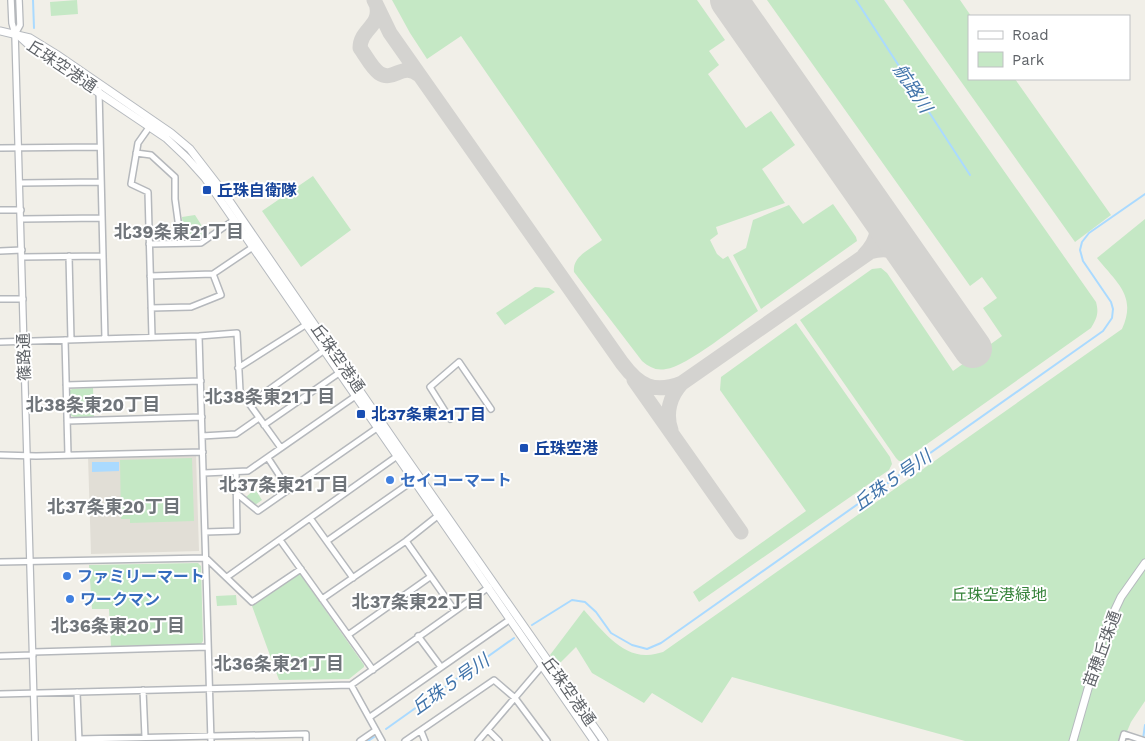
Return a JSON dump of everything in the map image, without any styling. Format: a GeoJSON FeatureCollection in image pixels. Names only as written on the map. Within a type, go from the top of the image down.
{"type":"FeatureCollection","features":[{"type":"Feature","properties":{"kind":"main road","name":"丘珠空港通"},"geometry":{"type":"LineString","coordinates":[[0,31],[35,41],[166,138],[205,178],[309,322]]}},
{"type":"Feature","properties":{"kind":"main road","name":"丘珠空港通"},"geometry":{"type":"LineString","coordinates":[[100,89],[171,133],[195,155],[224,193],[309,322],[441,514],[604,741]]}},
{"type":"Feature","properties":{"kind":"main road","name":"丘珠空港通"},"geometry":{"type":"LineString","coordinates":[[327,348],[339,373],[358,394],[377,428],[400,454],[414,480],[441,514]]}},
{"type":"Feature","properties":{"kind":"main road","name":"苗穂丘珠通"},"geometry":{"type":"LineString","coordinates":[[1073,741],[1104,633],[1121,598],[1145,563]]}},
{"type":"Feature","properties":{"kind":"main road","name":"丘珠空港通"},"geometry":{"type":"LineString","coordinates":[[491,585],[509,620],[594,741]]}},
{"type":"Feature","properties":{"kind":"street","name":"篠路通"},"geometry":{"type":"LineString","coordinates":[[11,0],[12,23],[15,34],[18,148],[22,210],[22,298],[35,741]]}},
{"type":"Feature","properties":{"kind":"street","name":"篠路通"},"geometry":{"type":"LineString","coordinates":[[15,34],[20,25],[19,0]]}},
{"type":"Feature","properties":{"kind":"street"},"geometry":{"type":"LineString","coordinates":[[100,89],[100,182],[105,338]]}},
{"type":"Feature","properties":{"kind":"street"},"geometry":{"type":"LineString","coordinates":[[150,126],[138,143],[131,184],[148,192],[152,337]]}},
{"type":"Feature","properties":{"kind":"street"},"geometry":{"type":"LineString","coordinates":[[0,148],[100,147]]}},
{"type":"Feature","properties":{"kind":"street"},"geometry":{"type":"LineString","coordinates":[[136,153],[151,155],[175,177],[175,199],[181,244]]}},
{"type":"Feature","properties":{"kind":"street"},"geometry":{"type":"LineString","coordinates":[[21,183],[100,182]]}},
{"type":"Feature","properties":{"kind":"street"},"geometry":{"type":"LineString","coordinates":[[0,210],[22,210]]}},
{"type":"Feature","properties":{"kind":"street"},"geometry":{"type":"LineString","coordinates":[[22,219],[102,218]]}},
{"type":"Feature","properties":{"kind":"street"},"geometry":{"type":"LineString","coordinates":[[149,244],[201,243],[234,220]]}},
{"type":"Feature","properties":{"kind":"street"},"geometry":{"type":"LineString","coordinates":[[150,276],[214,274],[253,247]]}},
{"type":"Feature","properties":{"kind":"street"},"geometry":{"type":"LineString","coordinates":[[0,250],[22,250]]}},
{"type":"Feature","properties":{"kind":"street"},"geometry":{"type":"LineString","coordinates":[[69,256],[71,340]]}},
{"type":"Feature","properties":{"kind":"street"},"geometry":{"type":"LineString","coordinates":[[22,257],[102,256]]}},
{"type":"Feature","properties":{"kind":"street"},"geometry":{"type":"LineString","coordinates":[[151,308],[191,306],[221,295],[214,274]]}},
{"type":"Feature","properties":{"kind":"street"},"geometry":{"type":"LineString","coordinates":[[0,299],[22,298]]}},
{"type":"Feature","properties":{"kind":"street"},"geometry":{"type":"LineString","coordinates":[[238,368],[309,322]]}},
{"type":"Feature","properties":{"kind":"street"},"geometry":{"type":"LineString","coordinates":[[0,342],[199,336],[237,333],[240,391],[281,448]]}},
{"type":"Feature","properties":{"kind":"street"},"geometry":{"type":"LineString","coordinates":[[199,336],[211,739]]}},
{"type":"Feature","properties":{"kind":"street"},"geometry":{"type":"LineString","coordinates":[[65,340],[68,455]]}},
{"type":"Feature","properties":{"kind":"street"},"geometry":{"type":"LineString","coordinates":[[249,404],[327,348]]}},
{"type":"Feature","properties":{"kind":"street"},"geometry":{"type":"LineString","coordinates":[[450,419],[430,387],[459,362],[491,409]]}},
{"type":"Feature","properties":{"kind":"street"},"geometry":{"type":"LineString","coordinates":[[264,424],[339,373]]}},
{"type":"Feature","properties":{"kind":"street"},"geometry":{"type":"LineString","coordinates":[[66,386],[201,381]]}},
{"type":"Feature","properties":{"kind":"street"},"geometry":{"type":"LineString","coordinates":[[204,473],[248,471],[358,394]]}},
{"type":"Feature","properties":{"kind":"street"},"geometry":{"type":"LineString","coordinates":[[67,421],[202,417]]}},
{"type":"Feature","properties":{"kind":"street"},"geometry":{"type":"LineString","coordinates":[[202,436],[236,434],[259,418]]}},
{"type":"Feature","properties":{"kind":"street"},"geometry":{"type":"LineString","coordinates":[[236,493],[258,511],[377,428]]}},
{"type":"Feature","properties":{"kind":"street"},"geometry":{"type":"LineString","coordinates":[[0,455],[203,452]]}},
{"type":"Feature","properties":{"kind":"street"},"geometry":{"type":"LineString","coordinates":[[227,577],[400,454]]}},
{"type":"Feature","properties":{"kind":"street"},"geometry":{"type":"LineString","coordinates":[[268,458],[289,490]]}},
{"type":"Feature","properties":{"kind":"street"},"geometry":{"type":"LineString","coordinates":[[205,532],[237,531],[236,472]]}},
{"type":"Feature","properties":{"kind":"street"},"geometry":{"type":"LineString","coordinates":[[327,541],[414,480]]}},
{"type":"Feature","properties":{"kind":"street"},"geometry":{"type":"LineString","coordinates":[[322,599],[406,541],[441,514]]}},
{"type":"Feature","properties":{"kind":"street"},"geometry":{"type":"LineString","coordinates":[[310,518],[353,578]]}},
{"type":"Feature","properties":{"kind":"street"},"geometry":{"type":"LineString","coordinates":[[280,540],[373,670]]}},
{"type":"Feature","properties":{"kind":"street"},"geometry":{"type":"LineString","coordinates":[[406,541],[455,611]]}},
{"type":"Feature","properties":{"kind":"street"},"geometry":{"type":"LineString","coordinates":[[0,562],[206,558],[252,602],[301,569]]}},
{"type":"Feature","properties":{"kind":"street"},"geometry":{"type":"LineString","coordinates":[[348,635],[430,577]]}},
{"type":"Feature","properties":{"kind":"street"},"geometry":{"type":"LineString","coordinates":[[0,694],[351,686],[491,585]]}},
{"type":"Feature","properties":{"kind":"street"},"geometry":{"type":"LineString","coordinates":[[370,717],[509,620]]}},
{"type":"Feature","properties":{"kind":"street"},"geometry":{"type":"LineString","coordinates":[[418,636],[441,667]]}},
{"type":"Feature","properties":{"kind":"street"},"geometry":{"type":"LineString","coordinates":[[0,656],[208,646]]}},
{"type":"Feature","properties":{"kind":"street"},"geometry":{"type":"LineString","coordinates":[[478,741],[542,666]]}},
{"type":"Feature","properties":{"kind":"street"},"geometry":{"type":"LineString","coordinates":[[405,741],[494,680],[515,698],[547,741]]}},
{"type":"Feature","properties":{"kind":"street"},"geometry":{"type":"LineString","coordinates":[[351,686],[382,741]]}},
{"type":"Feature","properties":{"kind":"street"},"geometry":{"type":"LineString","coordinates":[[143,690],[145,737]]}},
{"type":"Feature","properties":{"kind":"street"},"geometry":{"type":"LineString","coordinates":[[77,692],[79,740],[145,737],[211,739],[306,734],[306,741]]}},
{"type":"Feature","properties":{"kind":"street"},"geometry":{"type":"LineString","coordinates":[[360,741],[376,730]]}},
{"type":"Feature","properties":{"kind":"street"},"geometry":{"type":"LineString","coordinates":[[488,730],[500,741]]}},
{"type":"Feature","properties":{"kind":"street"},"geometry":{"type":"LineString","coordinates":[[421,731],[425,741]]}},
{"type":"Feature","properties":{"kind":"street"},"geometry":{"type":"LineString","coordinates":[[1122,741],[1124,734],[1145,741]]}},
{"type":"Feature","properties":{"kind":"shaded area"},"geometry":{"type":"Polygon","coordinates":[[[196,455],[199,551],[91,554],[88,456],[196,455]]]}},
{"type":"Feature","properties":{"kind":"green space"},"geometry":{"type":"Polygon","coordinates":[[[77,0],[78,14],[51,16],[50,2],[77,0]]]}},
{"type":"Feature","properties":{"kind":"green space"},"geometry":{"type":"Polygon","coordinates":[[[392,0],[697,0],[725,40],[709,51],[719,65],[708,74],[746,128],[771,111],[795,145],[762,169],[785,203],[716,227],[718,234],[710,240],[717,254],[723,259],[728,256],[758,311],[699,353],[675,366],[666,369],[656,369],[642,361],[574,272],[574,266],[579,257],[602,240],[461,36],[427,59],[392,0]]]}},
{"type":"Feature","properties":{"kind":"green space"},"geometry":{"type":"Polygon","coordinates":[[[767,0],[884,0],[1096,302],[1097,315],[1091,328],[903,461],[899,461],[896,458],[800,320],[872,269],[881,268],[887,273],[953,371],[1002,336],[983,308],[997,298],[982,277],[970,286],[767,0]]]}},
{"type":"Feature","properties":{"kind":"green space"},"geometry":{"type":"Polygon","coordinates":[[[903,0],[960,0],[970,15],[968,15],[968,80],[1016,80],[1111,215],[1075,242],[903,0]]]}},
{"type":"Feature","properties":{"kind":"green space"},"geometry":{"type":"Polygon","coordinates":[[[313,176],[351,230],[301,267],[262,211],[313,176]]]}},
{"type":"Feature","properties":{"kind":"green space"},"geometry":{"type":"Polygon","coordinates":[[[833,204],[857,241],[761,309],[733,255],[746,248],[753,220],[789,205],[803,224],[833,204]]]}},
{"type":"Feature","properties":{"kind":"green space"},"geometry":{"type":"Polygon","coordinates":[[[195,215],[207,234],[198,240],[186,240],[184,238],[182,217],[195,215]]]}},
{"type":"Feature","properties":{"kind":"green space","name":"丘珠空港緑地"},"geometry":{"type":"Polygon","coordinates":[[[1145,219],[1145,701],[1131,722],[1123,741],[965,741],[732,677],[702,723],[652,693],[644,703],[592,673],[576,647],[558,665],[550,655],[584,610],[612,640],[628,651],[647,655],[663,652],[1122,329],[1126,317],[1126,299],[1118,283],[1097,258],[1145,219]]]}},
{"type":"Feature","properties":{"kind":"green space"},"geometry":{"type":"Polygon","coordinates":[[[535,287],[549,288],[555,292],[505,325],[496,313],[535,287]]]}},
{"type":"Feature","properties":{"kind":"green space"},"geometry":{"type":"Polygon","coordinates":[[[796,323],[890,457],[892,464],[889,470],[699,602],[693,592],[806,511],[720,390],[721,377],[796,323]]]}},
{"type":"Feature","properties":{"kind":"green space"},"geometry":{"type":"Polygon","coordinates":[[[93,388],[94,417],[74,417],[70,415],[69,391],[72,389],[93,388]]]}},
{"type":"Feature","properties":{"kind":"green space"},"geometry":{"type":"Polygon","coordinates":[[[192,458],[194,521],[130,523],[130,519],[121,519],[120,460],[192,458]]]}},
{"type":"Feature","properties":{"kind":"green space"},"geometry":{"type":"Polygon","coordinates":[[[255,489],[262,500],[255,505],[246,497],[255,489]]]}},
{"type":"Feature","properties":{"kind":"green space"},"geometry":{"type":"Polygon","coordinates":[[[198,563],[201,566],[203,641],[201,644],[111,646],[109,609],[92,609],[89,565],[198,563]]]}},
{"type":"Feature","properties":{"kind":"green space"},"geometry":{"type":"Polygon","coordinates":[[[300,574],[364,665],[349,679],[279,680],[252,606],[300,574]]]}},
{"type":"Feature","properties":{"kind":"green space"},"geometry":{"type":"Polygon","coordinates":[[[236,595],[237,605],[217,606],[216,596],[236,595]]]}},
{"type":"Feature","properties":{"kind":"water"},"geometry":{"type":"Polygon","coordinates":[[[92,462],[119,462],[119,471],[92,472],[92,462]]]}},
{"type":"Feature","properties":{"kind":"waterway"},"geometry":{"type":"LineString","coordinates":[[33,0],[34,28]]}},
{"type":"Feature","properties":{"kind":"waterway","name":"航路川"},"geometry":{"type":"LineString","coordinates":[[856,0],[970,175]]}},
{"type":"Feature","properties":{"kind":"waterway","name":"丘珠５号川"},"geometry":{"type":"LineString","coordinates":[[532,625],[572,600],[585,602],[596,612],[611,633],[632,645],[647,649],[661,643],[1103,331],[1112,318],[1113,309],[1111,302],[1083,261],[1080,250],[1082,242],[1089,233],[1145,194]]}},
{"type":"Feature","properties":{"kind":"waterway","name":"丘珠５号川"},"geometry":{"type":"LineString","coordinates":[[386,729],[514,638]]}},
{"type":"Feature","properties":{"kind":"waterway"},"geometry":{"type":"LineString","coordinates":[[1143,739],[1145,725]]}},
{"type":"Feature","properties":{"kind":"waterway","name":"丘珠５号川"},"geometry":{"type":"LineString","coordinates":[[368,741],[374,737]]}},
{"type":"Feature","properties":{"kind":"taxiway"},"geometry":{"type":"LineString","coordinates":[[374,0],[390,33],[622,363],[628,371],[648,386],[663,388],[682,383],[870,252],[876,250],[894,251],[914,263]]}},
{"type":"Feature","properties":{"kind":"taxiway"},"geometry":{"type":"LineString","coordinates":[[377,8],[376,19],[363,37],[360,48],[371,65],[379,73],[389,76],[408,70],[419,75]]}},
{"type":"Feature","properties":{"kind":"taxiway"},"geometry":{"type":"LineString","coordinates":[[864,255],[873,243],[877,231],[872,204]]}},
{"type":"Feature","properties":{"kind":"taxiway"},"geometry":{"type":"LineString","coordinates":[[634,380],[741,532]]}},
{"type":"Feature","properties":{"kind":"taxiway"},"geometry":{"type":"LineString","coordinates":[[671,430],[668,417],[670,405],[674,393],[682,383]]}},
{"type":"Feature","properties":{"kind":"runway"},"geometry":{"type":"LineString","coordinates":[[729,0],[973,349]]}},
{"type":"Feature","properties":{"kind":"place","name":"丘珠自衛隊"},"geometry":{"type":"Point","coordinates":[207,190]}},
{"type":"Feature","properties":{"kind":"place","name":"北37条東21丁目"},"geometry":{"type":"Point","coordinates":[361,414]}},
{"type":"Feature","properties":{"kind":"place","name":"丘珠空港"},"geometry":{"type":"Point","coordinates":[524,448]}},
{"type":"Feature","properties":{"kind":"place","name":"セイコーマート"},"geometry":{"type":"Point","coordinates":[390,480]}},
{"type":"Feature","properties":{"kind":"place","name":"ファミリーマート"},"geometry":{"type":"Point","coordinates":[67,576]}},
{"type":"Feature","properties":{"kind":"place","name":"ワークマン"},"geometry":{"type":"Point","coordinates":[70,599]}},
{"type":"Feature","properties":{"kind":"district","name":"北39条東21丁目"},"geometry":{"type":"Point","coordinates":[179,231]}},
{"type":"Feature","properties":{"kind":"district","name":"北38条東21丁目"},"geometry":{"type":"Point","coordinates":[270,396]}},
{"type":"Feature","properties":{"kind":"district","name":"北38条東20丁目"},"geometry":{"type":"Point","coordinates":[93,404]}},
{"type":"Feature","properties":{"kind":"district","name":"北37条東21丁目"},"geometry":{"type":"Point","coordinates":[284,484]}},
{"type":"Feature","properties":{"kind":"district","name":"北37条東20丁目"},"geometry":{"type":"Point","coordinates":[114,506]}},
{"type":"Feature","properties":{"kind":"district","name":"北37条東22丁目"},"geometry":{"type":"Point","coordinates":[418,601]}},
{"type":"Feature","properties":{"kind":"district","name":"北36条東20丁目"},"geometry":{"type":"Point","coordinates":[118,625]}},
{"type":"Feature","properties":{"kind":"district","name":"北36条東21丁目"},"geometry":{"type":"Point","coordinates":[279,663]}}]}
